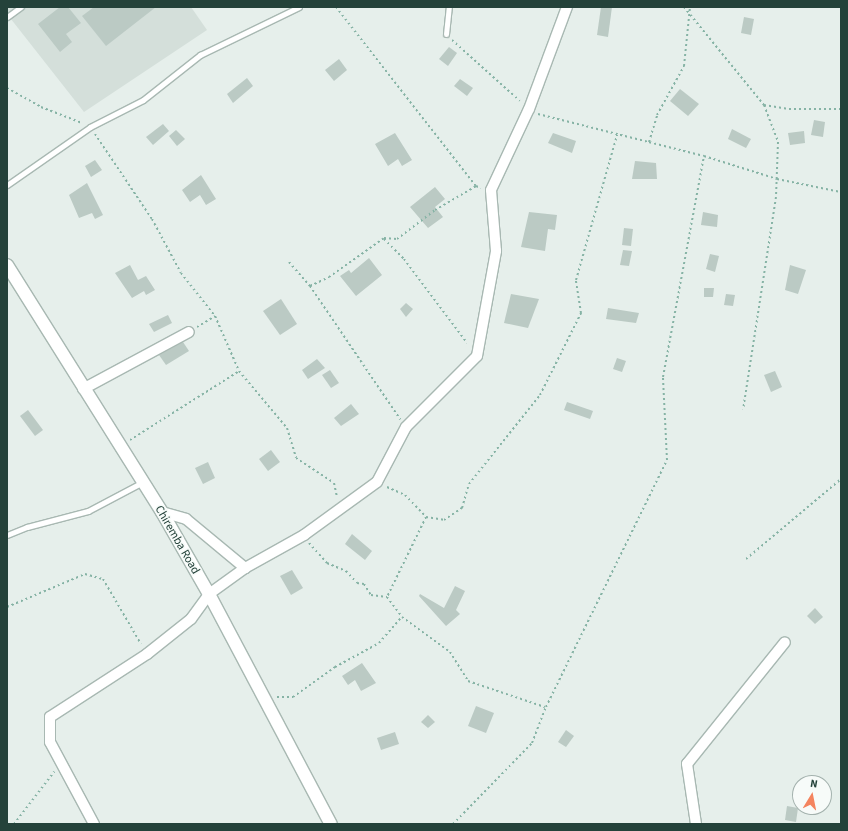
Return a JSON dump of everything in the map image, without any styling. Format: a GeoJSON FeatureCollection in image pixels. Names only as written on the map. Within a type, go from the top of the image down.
{"type":"FeatureCollection","features":[{"type":"Feature","properties":{"kind":"main road","name":"Chiremba Road"},"geometry":{"type":"LineString","coordinates":[[7,265],[83,389],[162,512],[265,697],[331,824]]}},
{"type":"Feature","properties":{"kind":"street"},"geometry":{"type":"LineString","coordinates":[[94,824],[50,742],[50,718],[147,654],[191,619],[209,594],[244,568],[304,535],[377,482],[406,427],[477,356],[496,251],[491,190],[529,109],[567,7]]}},
{"type":"Feature","properties":{"kind":"street"},"geometry":{"type":"LineString","coordinates":[[83,389],[190,332]]}},
{"type":"Feature","properties":{"kind":"street"},"geometry":{"type":"LineString","coordinates":[[162,512],[186,519],[244,568]]}},
{"type":"Feature","properties":{"kind":"street"},"geometry":{"type":"LineString","coordinates":[[696,824],[686,764],[784,642]]}},
{"type":"Feature","properties":{"kind":"lane"},"geometry":{"type":"LineString","coordinates":[[7,17],[22,7]]}},
{"type":"Feature","properties":{"kind":"lane"},"geometry":{"type":"LineString","coordinates":[[7,185],[90,127],[143,100],[200,55],[299,7]]}},
{"type":"Feature","properties":{"kind":"lane"},"geometry":{"type":"LineString","coordinates":[[446,34],[449,7]]}},
{"type":"Feature","properties":{"kind":"lane"},"geometry":{"type":"LineString","coordinates":[[7,536],[27,527],[88,510],[143,482]]}},
{"type":"Feature","properties":{"kind":"path"},"geometry":{"type":"LineString","coordinates":[[336,7],[476,186],[491,190]]}},
{"type":"Feature","properties":{"kind":"path"},"geometry":{"type":"LineString","coordinates":[[684,7],[764,105],[778,142],[777,179],[764,282],[743,409]]}},
{"type":"Feature","properties":{"kind":"path"},"geometry":{"type":"LineString","coordinates":[[649,142],[657,116],[684,66],[688,12],[690,7]]}},
{"type":"Feature","properties":{"kind":"path"},"geometry":{"type":"LineString","coordinates":[[446,34],[529,109],[617,135],[704,156],[777,179],[841,192]]}},
{"type":"Feature","properties":{"kind":"path"},"geometry":{"type":"LineString","coordinates":[[7,88],[41,107],[90,127],[152,219],[181,273],[215,316],[239,371],[287,428],[296,458],[334,483],[340,510]]}},
{"type":"Feature","properties":{"kind":"path"},"geometry":{"type":"LineString","coordinates":[[764,105],[789,109],[841,109]]}},
{"type":"Feature","properties":{"kind":"path"},"geometry":{"type":"LineString","coordinates":[[377,482],[405,495],[426,517],[444,520],[462,508],[469,484],[540,395],[581,313],[576,280],[617,135]]}},
{"type":"Feature","properties":{"kind":"path"},"geometry":{"type":"LineString","coordinates":[[453,824],[532,743],[546,707],[667,460],[663,377],[704,156]]}},
{"type":"Feature","properties":{"kind":"path"},"geometry":{"type":"LineString","coordinates":[[310,286],[329,277],[384,238],[397,239],[435,210],[476,186]]}},
{"type":"Feature","properties":{"kind":"path"},"geometry":{"type":"LineString","coordinates":[[384,238],[404,259],[477,356]]}},
{"type":"Feature","properties":{"kind":"path"},"geometry":{"type":"LineString","coordinates":[[289,262],[310,286],[406,427]]}},
{"type":"Feature","properties":{"kind":"path"},"geometry":{"type":"LineString","coordinates":[[190,332],[215,316]]}},
{"type":"Feature","properties":{"kind":"path"},"geometry":{"type":"LineString","coordinates":[[121,446],[239,371]]}},
{"type":"Feature","properties":{"kind":"path"},"geometry":{"type":"LineString","coordinates":[[746,559],[841,479]]}},
{"type":"Feature","properties":{"kind":"path"},"geometry":{"type":"LineString","coordinates":[[387,597],[426,517]]}},
{"type":"Feature","properties":{"kind":"path"},"geometry":{"type":"LineString","coordinates":[[304,535],[313,550],[327,563],[346,571],[357,583],[364,584],[371,595],[387,597],[402,617],[450,652],[468,681],[546,707]]}},
{"type":"Feature","properties":{"kind":"path"},"geometry":{"type":"LineString","coordinates":[[7,607],[85,574],[103,579],[147,654]]}},
{"type":"Feature","properties":{"kind":"path"},"geometry":{"type":"LineString","coordinates":[[265,697],[293,697],[335,667],[379,643],[402,617]]}},
{"type":"Feature","properties":{"kind":"path"},"geometry":{"type":"LineString","coordinates":[[14,824],[61,763]]}},
{"type":"Feature","properties":{"kind":"shaded area"},"geometry":{"type":"Polygon","coordinates":[[[7,7],[191,7],[207,30],[84,112],[7,14],[7,7]]]}},
{"type":"Feature","properties":{"kind":"building"},"geometry":{"type":"Polygon","coordinates":[[[60,7],[68,7],[81,23],[66,34],[72,42],[60,52],[38,24],[60,7]]]}},
{"type":"Feature","properties":{"kind":"building"},"geometry":{"type":"Polygon","coordinates":[[[94,7],[156,7],[106,46],[82,16],[94,7]]]}},
{"type":"Feature","properties":{"kind":"building"},"geometry":{"type":"Polygon","coordinates":[[[601,7],[612,7],[608,37],[597,35],[601,7]]]}},
{"type":"Feature","properties":{"kind":"building"},"geometry":{"type":"Polygon","coordinates":[[[744,17],[754,19],[751,35],[741,33],[744,17]]]}},
{"type":"Feature","properties":{"kind":"building"},"geometry":{"type":"Polygon","coordinates":[[[449,47],[457,53],[448,66],[439,59],[449,47]]]}},
{"type":"Feature","properties":{"kind":"building"},"geometry":{"type":"Polygon","coordinates":[[[339,59],[347,70],[334,81],[325,70],[339,59]]]}},
{"type":"Feature","properties":{"kind":"building"},"geometry":{"type":"Polygon","coordinates":[[[247,78],[253,86],[233,103],[227,94],[247,78]]]}},
{"type":"Feature","properties":{"kind":"building"},"geometry":{"type":"Polygon","coordinates":[[[460,79],[473,88],[467,96],[454,86],[460,79]]]}},
{"type":"Feature","properties":{"kind":"building"},"geometry":{"type":"Polygon","coordinates":[[[680,89],[699,104],[688,116],[670,101],[680,89]]]}},
{"type":"Feature","properties":{"kind":"building"},"geometry":{"type":"Polygon","coordinates":[[[814,120],[825,122],[823,137],[811,135],[814,120]]]}},
{"type":"Feature","properties":{"kind":"building"},"geometry":{"type":"Polygon","coordinates":[[[163,124],[169,131],[153,145],[146,137],[163,124]]]}},
{"type":"Feature","properties":{"kind":"building"},"geometry":{"type":"Polygon","coordinates":[[[732,129],[751,139],[746,148],[728,139],[732,129]]]}},
{"type":"Feature","properties":{"kind":"building"},"geometry":{"type":"Polygon","coordinates":[[[176,130],[185,139],[177,146],[169,136],[176,130]]]}},
{"type":"Feature","properties":{"kind":"building"},"geometry":{"type":"Polygon","coordinates":[[[804,131],[805,143],[790,145],[788,133],[804,131]]]}},
{"type":"Feature","properties":{"kind":"building"},"geometry":{"type":"Polygon","coordinates":[[[395,133],[412,160],[402,166],[398,159],[388,166],[375,144],[395,133]]]}},
{"type":"Feature","properties":{"kind":"building"},"geometry":{"type":"Polygon","coordinates":[[[553,133],[576,141],[572,153],[548,143],[553,133]]]}},
{"type":"Feature","properties":{"kind":"building"},"geometry":{"type":"Polygon","coordinates":[[[95,160],[102,170],[91,177],[85,166],[95,160]]]}},
{"type":"Feature","properties":{"kind":"building"},"geometry":{"type":"Polygon","coordinates":[[[635,161],[656,163],[657,179],[632,179],[635,161]]]}},
{"type":"Feature","properties":{"kind":"building"},"geometry":{"type":"Polygon","coordinates":[[[201,175],[216,199],[206,205],[200,195],[190,202],[182,190],[201,175]]]}},
{"type":"Feature","properties":{"kind":"building"},"geometry":{"type":"Polygon","coordinates":[[[87,183],[103,215],[95,219],[92,213],[79,218],[69,195],[87,183]]]}},
{"type":"Feature","properties":{"kind":"building"},"geometry":{"type":"Polygon","coordinates":[[[435,187],[445,199],[435,207],[443,217],[428,228],[410,207],[435,187]]]}},
{"type":"Feature","properties":{"kind":"building"},"geometry":{"type":"Polygon","coordinates":[[[529,212],[557,215],[555,230],[548,229],[545,251],[521,247],[529,212]]]}},
{"type":"Feature","properties":{"kind":"building"},"geometry":{"type":"Polygon","coordinates":[[[703,212],[718,215],[717,227],[701,225],[703,212]]]}},
{"type":"Feature","properties":{"kind":"building"},"geometry":{"type":"Polygon","coordinates":[[[624,228],[633,229],[631,246],[622,245],[624,228]]]}},
{"type":"Feature","properties":{"kind":"building"},"geometry":{"type":"Polygon","coordinates":[[[623,250],[632,251],[629,266],[620,265],[623,250]]]}},
{"type":"Feature","properties":{"kind":"building"},"geometry":{"type":"Polygon","coordinates":[[[710,254],[719,256],[715,272],[706,269],[710,254]]]}},
{"type":"Feature","properties":{"kind":"building"},"geometry":{"type":"Polygon","coordinates":[[[369,258],[382,275],[356,296],[340,276],[349,270],[351,273],[369,258]]]}},
{"type":"Feature","properties":{"kind":"building"},"geometry":{"type":"Polygon","coordinates":[[[130,265],[138,280],[146,276],[155,290],[146,295],[144,291],[132,298],[115,273],[130,265]]]}},
{"type":"Feature","properties":{"kind":"building"},"geometry":{"type":"Polygon","coordinates":[[[790,265],[806,270],[798,294],[785,290],[790,265]]]}},
{"type":"Feature","properties":{"kind":"building"},"geometry":{"type":"Polygon","coordinates":[[[704,288],[714,288],[713,297],[704,297],[704,288]]]}},
{"type":"Feature","properties":{"kind":"building"},"geometry":{"type":"Polygon","coordinates":[[[511,294],[539,299],[528,328],[504,323],[511,294]]]}},
{"type":"Feature","properties":{"kind":"building"},"geometry":{"type":"Polygon","coordinates":[[[726,294],[735,295],[733,306],[724,305],[726,294]]]}},
{"type":"Feature","properties":{"kind":"building"},"geometry":{"type":"Polygon","coordinates":[[[281,299],[297,324],[280,335],[263,311],[281,299]]]}},
{"type":"Feature","properties":{"kind":"building"},"geometry":{"type":"Polygon","coordinates":[[[406,303],[413,309],[406,317],[400,309],[406,303]]]}},
{"type":"Feature","properties":{"kind":"building"},"geometry":{"type":"Polygon","coordinates":[[[608,308],[639,313],[636,323],[606,319],[608,308]]]}},
{"type":"Feature","properties":{"kind":"building"},"geometry":{"type":"Polygon","coordinates":[[[168,315],[172,323],[154,332],[149,324],[168,315]]]}},
{"type":"Feature","properties":{"kind":"building"},"geometry":{"type":"Polygon","coordinates":[[[183,342],[189,351],[166,365],[159,355],[183,342]]]}},
{"type":"Feature","properties":{"kind":"building"},"geometry":{"type":"Polygon","coordinates":[[[617,358],[626,361],[622,372],[613,369],[617,358]]]}},
{"type":"Feature","properties":{"kind":"building"},"geometry":{"type":"Polygon","coordinates":[[[317,359],[325,368],[308,379],[302,370],[317,359]]]}},
{"type":"Feature","properties":{"kind":"building"},"geometry":{"type":"Polygon","coordinates":[[[330,370],[339,383],[331,388],[322,375],[330,370]]]}},
{"type":"Feature","properties":{"kind":"building"},"geometry":{"type":"Polygon","coordinates":[[[775,371],[782,387],[771,392],[764,375],[775,371]]]}},
{"type":"Feature","properties":{"kind":"building"},"geometry":{"type":"Polygon","coordinates":[[[567,402],[593,411],[590,419],[564,410],[567,402]]]}},
{"type":"Feature","properties":{"kind":"building"},"geometry":{"type":"Polygon","coordinates":[[[351,404],[359,414],[341,426],[334,418],[351,404]]]}},
{"type":"Feature","properties":{"kind":"building"},"geometry":{"type":"Polygon","coordinates":[[[28,410],[43,430],[35,436],[20,416],[28,410]]]}},
{"type":"Feature","properties":{"kind":"building"},"geometry":{"type":"Polygon","coordinates":[[[271,450],[280,462],[268,471],[259,459],[271,450]]]}},
{"type":"Feature","properties":{"kind":"building"},"geometry":{"type":"Polygon","coordinates":[[[208,462],[215,478],[203,484],[195,468],[208,462]]]}},
{"type":"Feature","properties":{"kind":"building"},"geometry":{"type":"Polygon","coordinates":[[[352,534],[372,551],[365,560],[345,544],[352,534]]]}},
{"type":"Feature","properties":{"kind":"building"},"geometry":{"type":"Polygon","coordinates":[[[292,570],[303,588],[291,595],[280,576],[292,570]]]}},
{"type":"Feature","properties":{"kind":"building"},"geometry":{"type":"Polygon","coordinates":[[[455,586],[465,591],[456,610],[460,614],[446,626],[419,596],[420,594],[444,608],[455,586]]]}},
{"type":"Feature","properties":{"kind":"building"},"geometry":{"type":"Polygon","coordinates":[[[815,608],[823,617],[815,624],[807,616],[815,608]]]}},
{"type":"Feature","properties":{"kind":"building"},"geometry":{"type":"Polygon","coordinates":[[[362,663],[376,683],[361,691],[355,680],[348,685],[342,676],[362,663]]]}},
{"type":"Feature","properties":{"kind":"building"},"geometry":{"type":"Polygon","coordinates":[[[476,706],[494,713],[486,733],[468,726],[476,706]]]}},
{"type":"Feature","properties":{"kind":"building"},"geometry":{"type":"Polygon","coordinates":[[[428,715],[435,722],[428,728],[421,722],[428,715]]]}},
{"type":"Feature","properties":{"kind":"building"},"geometry":{"type":"Polygon","coordinates":[[[566,730],[574,736],[566,747],[558,742],[566,730]]]}},
{"type":"Feature","properties":{"kind":"building"},"geometry":{"type":"Polygon","coordinates":[[[395,732],[399,744],[381,750],[377,738],[395,732]]]}},
{"type":"Feature","properties":{"kind":"building"},"geometry":{"type":"Polygon","coordinates":[[[787,806],[792,807],[792,815],[797,815],[796,822],[785,820],[787,806]]]}}]}
